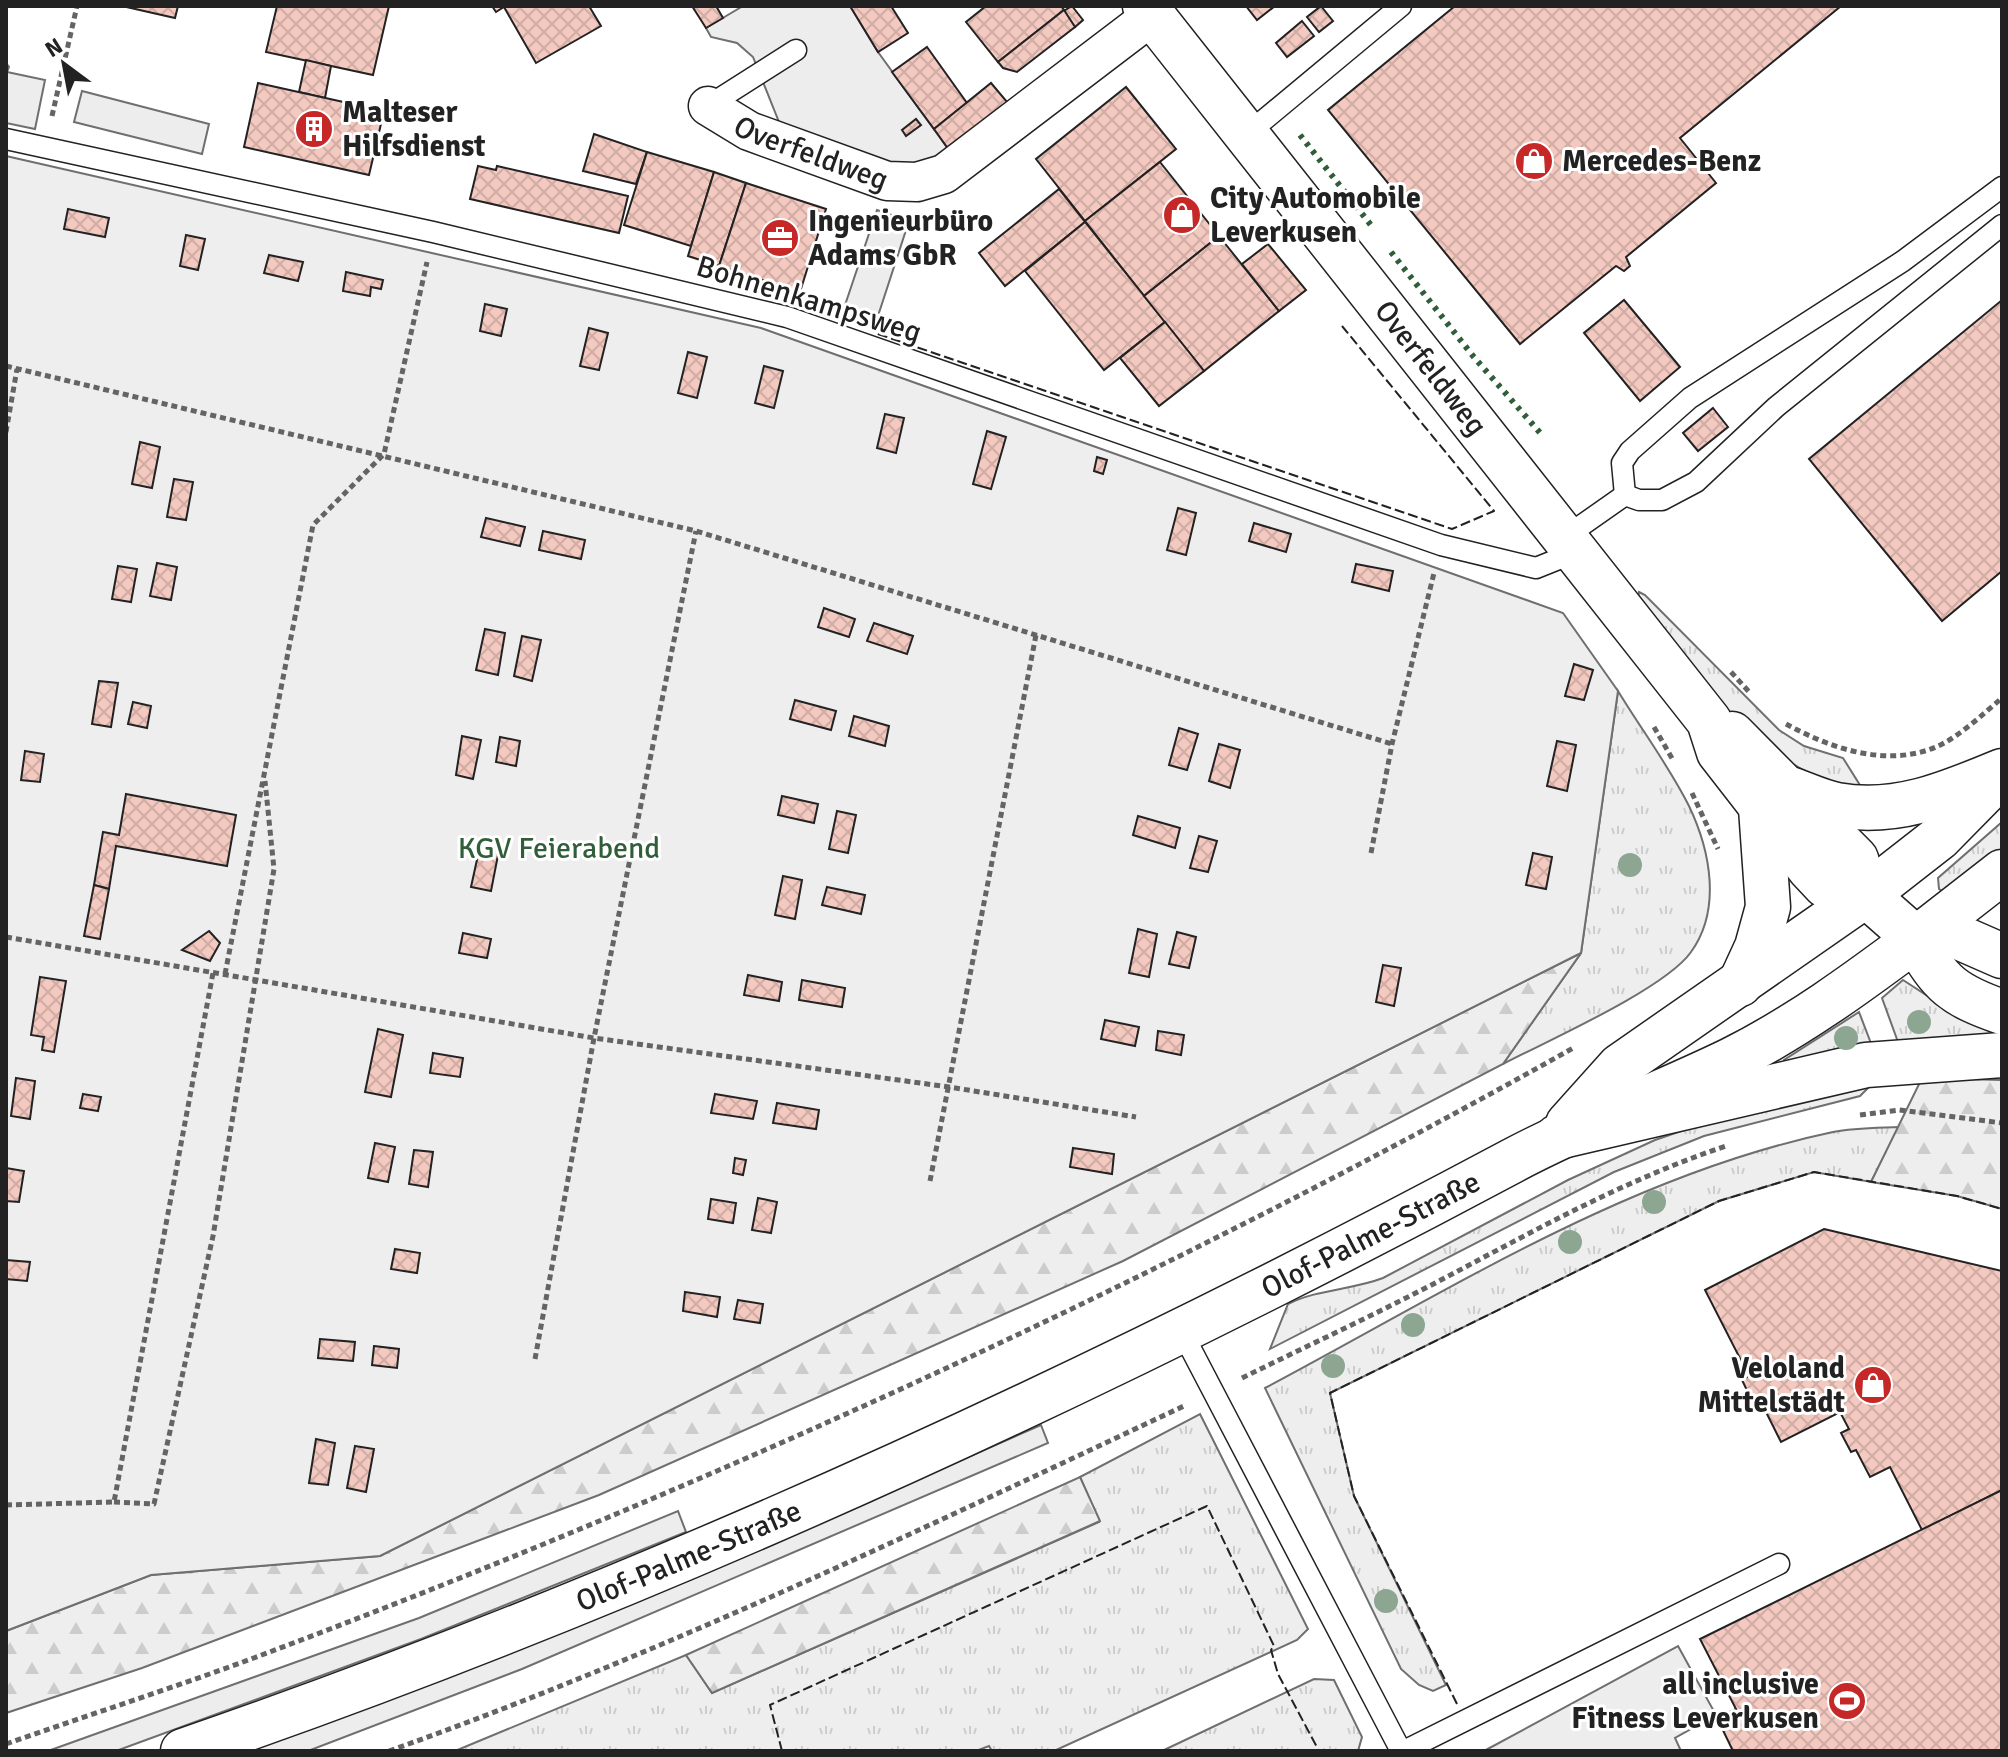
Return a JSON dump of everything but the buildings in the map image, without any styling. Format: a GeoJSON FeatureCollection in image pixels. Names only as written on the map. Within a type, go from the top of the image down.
{"type":"FeatureCollection","features":[{"type":"Feature","properties":{"kind":"main road","name":"Overfeldweg"},"geometry":{"type":"LineString","coordinates":[[1149,11],[1709,721],[1719,752],[1856,859],[1866,895]]}},
{"type":"Feature","properties":{"kind":"main road"},"geometry":{"type":"LineString","coordinates":[[1740,984],[1757,947],[1768,907],[1774,798],[1883,808],[1935,799],[2002,773]]}},
{"type":"Feature","properties":{"kind":"main road","name":"Olof-Palme-Straße"},"geometry":{"type":"LineString","coordinates":[[1557,1137],[1620,1066],[1866,895],[1939,838],[2002,773]]}},
{"type":"Feature","properties":{"kind":"main road","name":"Olof-Palme-Straße"},"geometry":{"type":"LineString","coordinates":[[183,1751],[494,1635],[694,1553],[1033,1404],[1182,1332],[1557,1137],[1733,1059],[1838,997],[2002,872]]}},
{"type":"Feature","properties":{"kind":"main road"},"geometry":{"type":"LineString","coordinates":[[1866,895],[1916,939],[1930,967],[1944,985],[2002,1012]]}},
{"type":"Feature","properties":{"kind":"main road"},"geometry":{"type":"LineString","coordinates":[[1916,939],[1954,935],[2002,956]]}},
{"type":"Feature","properties":{"kind":"main road"},"geometry":{"type":"LineString","coordinates":[[1557,1137],[1877,1063],[2002,1055]]}},
{"type":"Feature","properties":{"kind":"street","name":"Overfeldweg"},"geometry":{"type":"LineString","coordinates":[[708,106],[749,131],[864,174],[887,181],[917,182],[944,174],[1149,11]]}},
{"type":"Feature","properties":{"kind":"lane"},"geometry":{"type":"LineString","coordinates":[[1247,134],[1401,6]]}},
{"type":"Feature","properties":{"kind":"lane"},"geometry":{"type":"LineString","coordinates":[[708,106],[796,50]]}},
{"type":"Feature","properties":{"kind":"lane","name":"Bohnenkampsweg"},"geometry":{"type":"LineString","coordinates":[[6,139],[433,232],[787,317],[1441,545],[1536,568],[1570,545],[1625,495]]}},
{"type":"Feature","properties":{"kind":"lane"},"geometry":{"type":"LineString","coordinates":[[2002,187],[1903,261],[1690,398],[1630,451],[1622,463],[1625,495],[1639,500],[1662,500],[1696,482],[1776,407],[2002,225]]}},
{"type":"Feature","properties":{"kind":"lane"},"geometry":{"type":"LineString","coordinates":[[1182,1332],[1403,1751],[1779,1564]]}},
{"type":"Feature","properties":{"kind":"path"},"geometry":{"type":"LineString","coordinates":[[45,148],[77,6]]}},
{"type":"Feature","properties":{"kind":"path"},"geometry":{"type":"LineString","coordinates":[[225,974],[313,525],[384,454],[433,232]]}},
{"type":"Feature","properties":{"kind":"path"},"geometry":{"type":"LineString","coordinates":[[6,366],[696,531],[1392,744]]}},
{"type":"Feature","properties":{"kind":"path"},"geometry":{"type":"LineString","coordinates":[[6,432],[17,369]]}},
{"type":"Feature","properties":{"kind":"path"},"geometry":{"type":"LineString","coordinates":[[535,1359],[594,1038],[696,531]]}},
{"type":"Feature","properties":{"kind":"path"},"geometry":{"type":"LineString","coordinates":[[1371,853],[1392,744],[1441,545]]}},
{"type":"Feature","properties":{"kind":"path"},"geometry":{"type":"LineString","coordinates":[[930,1181],[1036,635]]}},
{"type":"Feature","properties":{"kind":"path"},"geometry":{"type":"LineString","coordinates":[[1721,661],[1754,697]]}},
{"type":"Feature","properties":{"kind":"path"},"geometry":{"type":"LineString","coordinates":[[1774,714],[1813,739],[1851,752],[1886,756],[1936,747],[2002,698]]}},
{"type":"Feature","properties":{"kind":"path"},"geometry":{"type":"LineString","coordinates":[[1647,715],[1676,766]]}},
{"type":"Feature","properties":{"kind":"path"},"geometry":{"type":"LineString","coordinates":[[6,1505],[154,1504],[213,1236],[274,869],[264,773]]}},
{"type":"Feature","properties":{"kind":"path"},"geometry":{"type":"LineString","coordinates":[[1691,791],[1722,861]]}},
{"type":"Feature","properties":{"kind":"path"},"geometry":{"type":"LineString","coordinates":[[6,937],[594,1038],[949,1087],[1136,1117]]}},
{"type":"Feature","properties":{"kind":"path"},"geometry":{"type":"LineString","coordinates":[[114,1502],[213,972]]}},
{"type":"Feature","properties":{"kind":"path"},"geometry":{"type":"LineString","coordinates":[[6,1744],[250,1659],[570,1531],[791,1437],[974,1354],[1337,1175],[1582,1043]]}},
{"type":"Feature","properties":{"kind":"path"},"geometry":{"type":"LineString","coordinates":[[1846,1116],[1899,1110],[2002,1123]]}},
{"type":"Feature","properties":{"kind":"path"},"geometry":{"type":"LineString","coordinates":[[389,1751],[638,1653],[868,1555],[1215,1392],[1436,1283],[1580,1204],[1660,1168],[1730,1145]]}},
{"type":"Feature","properties":{"kind":"green space","name":"KGV Feierabend"},"geometry":{"type":"Polygon","coordinates":[[[6,156],[761,328],[1563,613],[1618,691],[1581,953],[380,1556],[151,1575],[6,1631],[6,156]]]}},
{"type":"Feature","properties":{"kind":"green space"},"geometry":{"type":"Polygon","coordinates":[[[1639,592],[1779,730],[1804,746],[1843,758],[1863,790],[1826,780],[1793,764],[1762,743],[1734,717],[1684,658],[1638,598],[1639,592]]]}},
{"type":"Feature","properties":{"kind":"green space"},"geometry":{"type":"Polygon","coordinates":[[[1618,691],[1673,776],[1696,823],[1703,841],[1710,879],[1707,917],[1691,952],[1657,982],[1604,1013],[1503,1064],[1581,953],[1618,691]]]}},
{"type":"Feature","properties":{"kind":"green space"},"geometry":{"type":"Polygon","coordinates":[[[2002,822],[2002,853],[1944,892],[1939,889],[1938,878],[2002,822]]]}},
{"type":"Feature","properties":{"kind":"green space"},"geometry":{"type":"Polygon","coordinates":[[[1581,953],[1503,1064],[1123,1261],[599,1495],[142,1668],[6,1713],[6,1631],[151,1575],[380,1556],[1581,953]]]}},
{"type":"Feature","properties":{"kind":"green space"},"geometry":{"type":"Polygon","coordinates":[[[1903,980],[1937,1002],[2002,1030],[2002,1035],[1898,1042],[1882,998],[1903,980]]]}},
{"type":"Feature","properties":{"kind":"green space"},"geometry":{"type":"Polygon","coordinates":[[[1859,1012],[1872,1046],[1785,1064],[1784,1060],[1859,1012]]]}},
{"type":"Feature","properties":{"kind":"green space"},"geometry":{"type":"Polygon","coordinates":[[[1922,1078],[2002,1080],[2002,1209],[1957,1196],[1871,1182],[1922,1078]]]}},
{"type":"Feature","properties":{"kind":"green space"},"geometry":{"type":"Polygon","coordinates":[[[1873,1083],[1860,1096],[1704,1136],[1614,1172],[1270,1349],[1288,1304],[1311,1295],[1383,1278],[1568,1180],[1655,1140],[1693,1127],[1873,1083]]]}},
{"type":"Feature","properties":{"kind":"green space"},"geometry":{"type":"Polygon","coordinates":[[[1899,1127],[1871,1182],[1814,1172],[1719,1201],[1330,1393],[1354,1496],[1446,1685],[1433,1691],[1419,1685],[1401,1669],[1265,1388],[1471,1276],[1611,1206],[1757,1151],[1833,1132],[1899,1127]]]}},
{"type":"Feature","properties":{"kind":"green space"},"geometry":{"type":"Polygon","coordinates":[[[1200,1414],[1308,1629],[1297,1640],[1054,1751],[992,1751],[989,1746],[976,1751],[455,1751],[686,1655],[712,1693],[1099,1522],[1080,1477],[1200,1414]]]}},
{"type":"Feature","properties":{"kind":"green space"},"geometry":{"type":"Polygon","coordinates":[[[1080,1477],[1100,1521],[712,1693],[686,1655],[1080,1477]]]}},
{"type":"Feature","properties":{"kind":"green space"},"geometry":{"type":"Polygon","coordinates":[[[1314,1679],[1334,1680],[1362,1737],[1358,1751],[1162,1751],[1314,1679]]]}},
{"type":"Feature","properties":{"kind":"shaded area"},"geometry":{"type":"Polygon","coordinates":[[[743,6],[850,6],[878,52],[949,150],[933,162],[899,166],[779,122],[753,57],[737,43],[711,37],[706,28],[743,6]]]}},
{"type":"Feature","properties":{"kind":"shaded area"},"geometry":{"type":"Polygon","coordinates":[[[6,63],[9,67],[7,72],[45,80],[35,129],[6,123],[6,63]]]}},
{"type":"Feature","properties":{"kind":"shaded area"},"geometry":{"type":"Polygon","coordinates":[[[82,91],[209,124],[202,154],[74,122],[82,91]]]}},
{"type":"Feature","properties":{"kind":"shaded area"},"geometry":{"type":"Polygon","coordinates":[[[877,210],[909,221],[876,322],[843,311],[877,210]]]}},
{"type":"Feature","properties":{"kind":"shaded area"},"geometry":{"type":"Polygon","coordinates":[[[1041,1425],[1048,1443],[522,1669],[308,1751],[250,1751],[694,1578],[1041,1425]]]}},
{"type":"Feature","properties":{"kind":"shaded area"},"geometry":{"type":"Polygon","coordinates":[[[678,1511],[686,1532],[421,1639],[116,1751],[48,1751],[419,1618],[678,1511]]]}},
{"type":"Feature","properties":{"kind":"shaded area"},"geometry":{"type":"Polygon","coordinates":[[[1678,1646],[1716,1715],[1675,1738],[1681,1751],[1484,1751],[1678,1646]]]}},
{"type":"Feature","properties":{"kind":"hedge"},"geometry":{"type":"LineString","coordinates":[[1300,135],[1374,229]]}},
{"type":"Feature","properties":{"kind":"hedge"},"geometry":{"type":"LineString","coordinates":[[1391,252],[1473,356],[1542,435]]}},
{"type":"Feature","properties":{"kind":"fence"},"geometry":{"type":"LineString","coordinates":[[876,322],[875,333],[1452,529],[1494,511],[1342,326]]}},
{"type":"Feature","properties":{"kind":"fence"},"geometry":{"type":"LineString","coordinates":[[1457,1704],[1354,1496],[1330,1393],[1719,1201],[1814,1172],[1957,1196],[2002,1209]]}},
{"type":"Feature","properties":{"kind":"fence"},"geometry":{"type":"LineString","coordinates":[[782,1751],[770,1705],[1207,1506],[1274,1646],[1271,1650],[1278,1674],[1319,1751]]}},
{"type":"Feature","properties":{"kind":"place","name":"Malteser Hilfsdienst"},"geometry":{"type":"Point","coordinates":[314,129]}},
{"type":"Feature","properties":{"kind":"place","name":"Mercedes-Benz"},"geometry":{"type":"Point","coordinates":[1534,161]}},
{"type":"Feature","properties":{"kind":"place","name":"City Automobile Leverkusen"},"geometry":{"type":"Point","coordinates":[1182,215]}},
{"type":"Feature","properties":{"kind":"place","name":"Ingenieurbüro Adams GbR"},"geometry":{"type":"Point","coordinates":[780,238]}},
{"type":"Feature","properties":{"kind":"place","name":"Veloland Mittelstädt"},"geometry":{"type":"Point","coordinates":[1873,1385]}},
{"type":"Feature","properties":{"kind":"place","name":"all inclusive Fitness Leverkusen"},"geometry":{"type":"Point","coordinates":[1847,1701]}}]}
